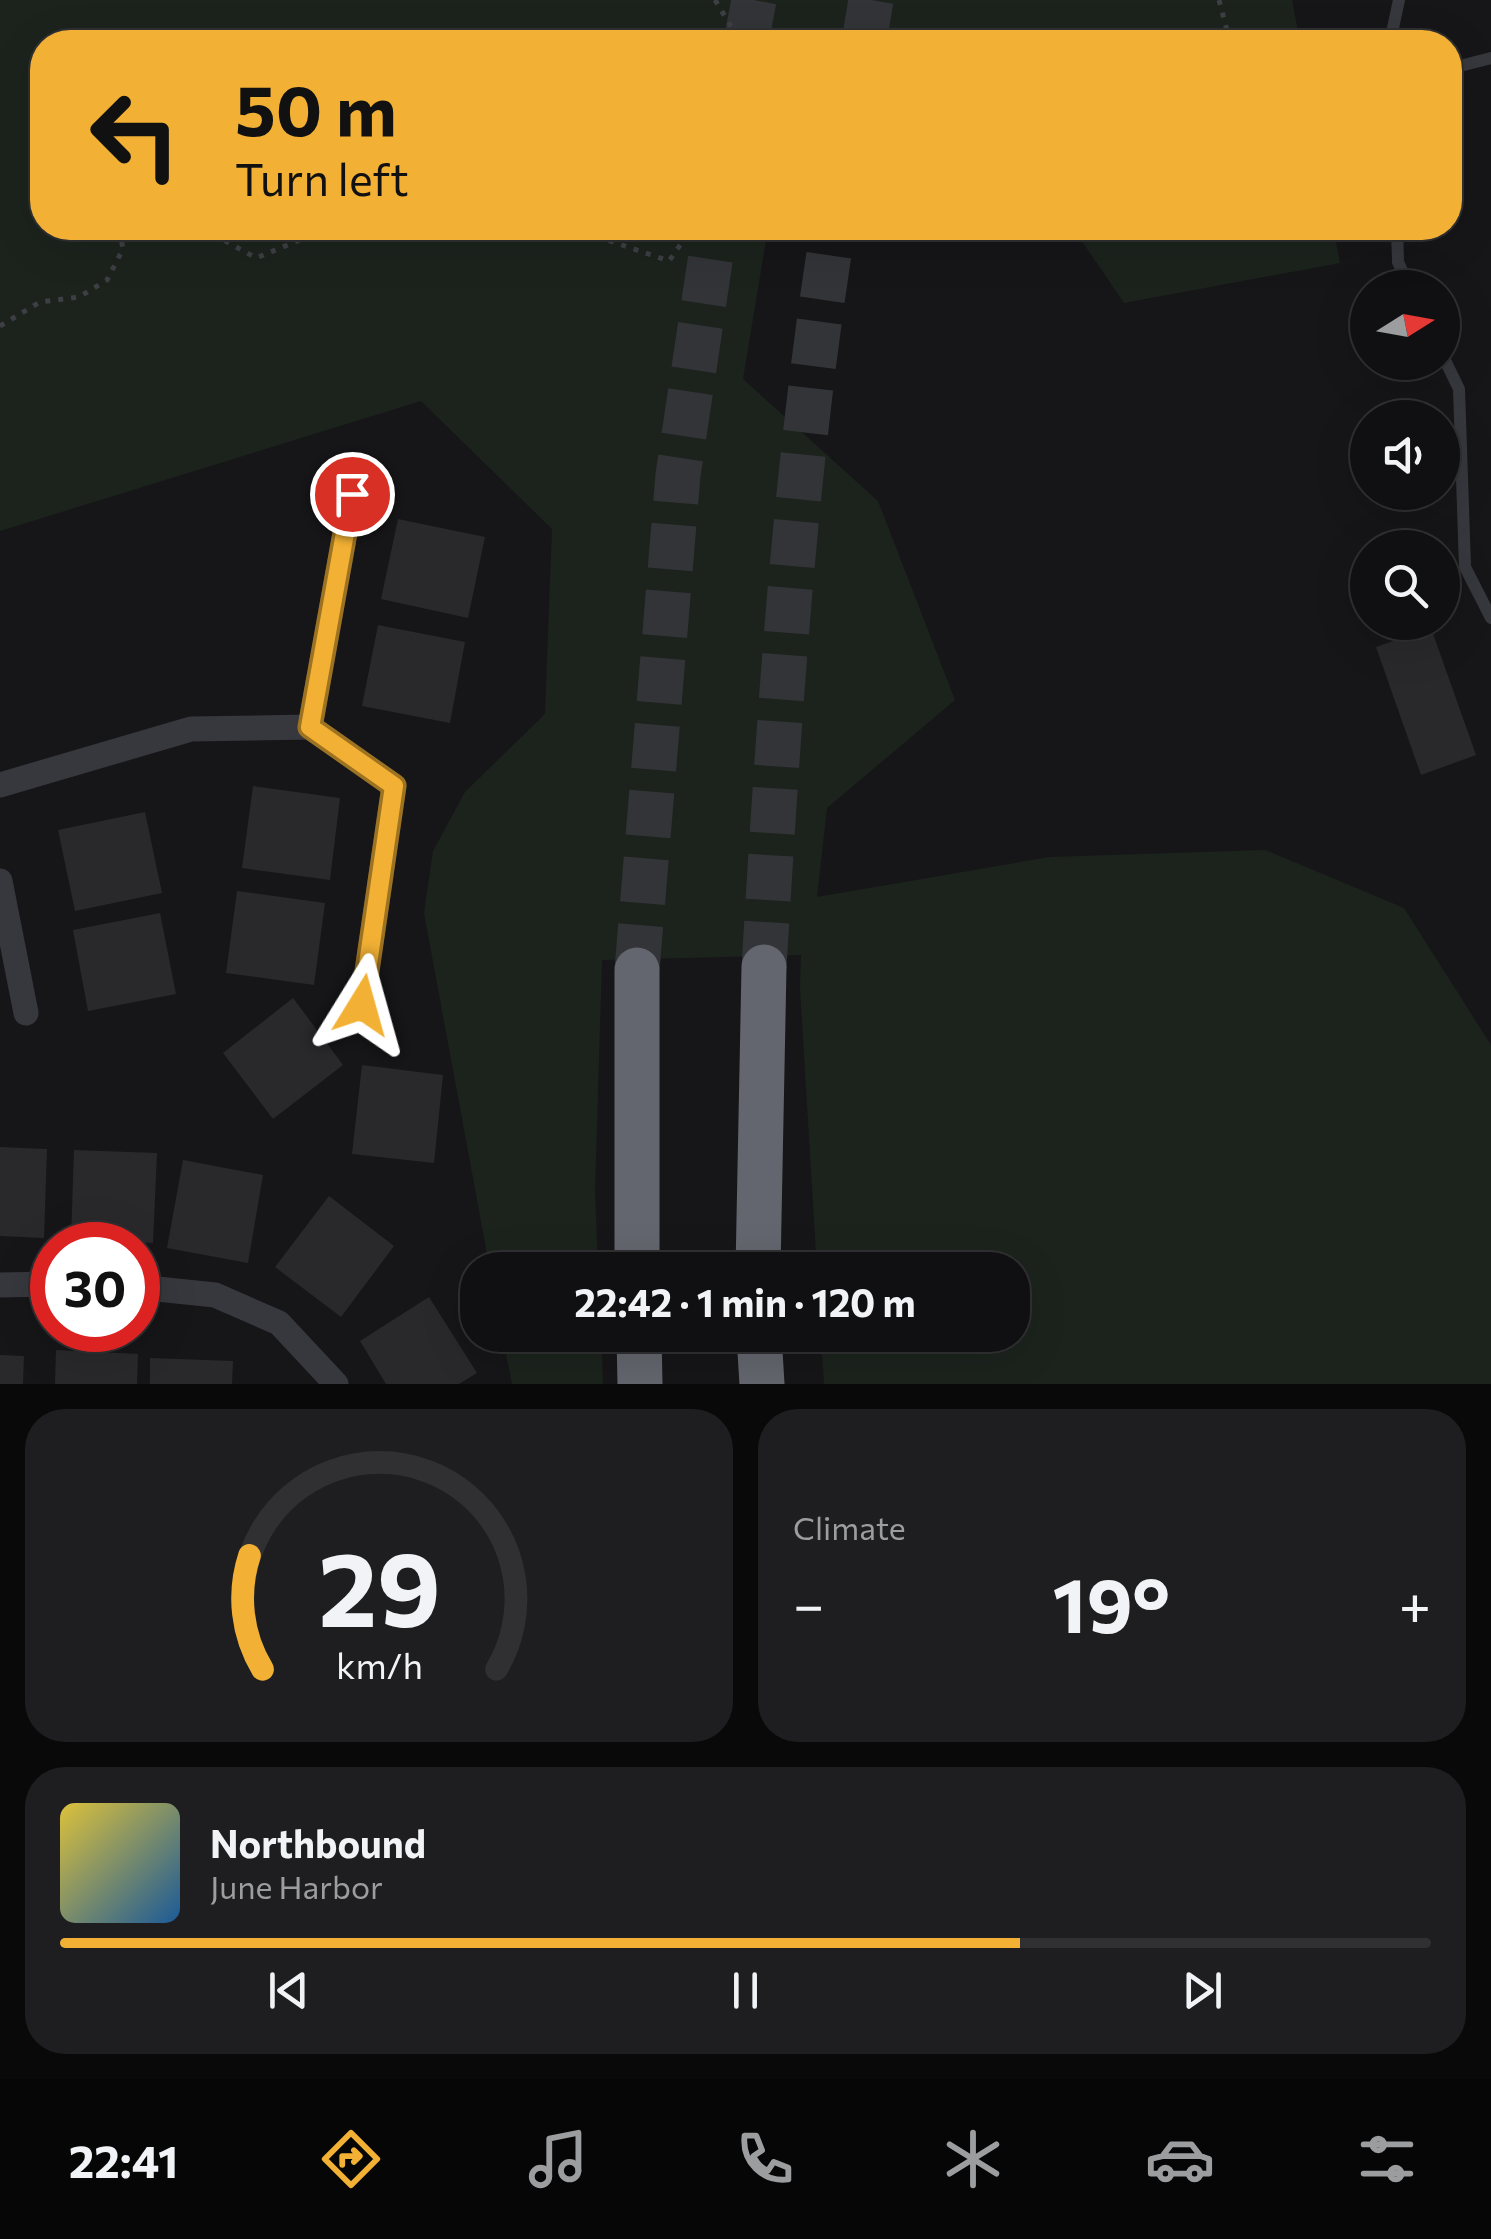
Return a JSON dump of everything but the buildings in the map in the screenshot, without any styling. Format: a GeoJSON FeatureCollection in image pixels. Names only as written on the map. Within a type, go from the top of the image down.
{"type":"FeatureCollection","features":[{"type":"Feature","properties":{"kind":"highway"},"geometry":{"type":"LineString","coordinates":[[758,1252],[764,967]]}},
{"type":"Feature","properties":{"kind":"highway"},"geometry":{"type":"LineString","coordinates":[[636,970],[637,1252]]}},
{"type":"Feature","properties":{"kind":"highway"},"geometry":{"type":"LineString","coordinates":[[639,1352],[640,1384]]}},
{"type":"Feature","properties":{"kind":"highway"},"geometry":{"type":"LineString","coordinates":[[760,1352],[762,1384]]}},
{"type":"Feature","properties":{"kind":"street"},"geometry":{"type":"LineString","coordinates":[[310,727],[352,494]]}},
{"type":"Feature","properties":{"kind":"street"},"geometry":{"type":"LineString","coordinates":[[0,785],[191,729],[310,727],[394,786],[362,1005]]}},
{"type":"Feature","properties":{"kind":"street"},"geometry":{"type":"LineString","coordinates":[[0,881],[26,1013]]}},
{"type":"Feature","properties":{"kind":"street"},"geometry":{"type":"LineString","coordinates":[[0,1285],[30,1284]]}},
{"type":"Feature","properties":{"kind":"street"},"geometry":{"type":"LineString","coordinates":[[160,1290],[215,1296],[280,1323],[336,1384]]}},
{"type":"Feature","properties":{"kind":"lane"},"geometry":{"type":"LineString","coordinates":[[1393,30],[1399,0]]}},
{"type":"Feature","properties":{"kind":"lane"},"geometry":{"type":"LineString","coordinates":[[1462,65],[1491,58]]}},
{"type":"Feature","properties":{"kind":"lane"},"geometry":{"type":"LineString","coordinates":[[1397,240],[1402,270]]}},
{"type":"Feature","properties":{"kind":"lane"},"geometry":{"type":"LineString","coordinates":[[1455,380],[1460,389],[1465,567],[1491,618]]}},
{"type":"Feature","properties":{"kind":"path"},"geometry":{"type":"LineString","coordinates":[[715,0],[733,30]]}},
{"type":"Feature","properties":{"kind":"path"},"geometry":{"type":"LineString","coordinates":[[1219,0],[1227,30]]}},
{"type":"Feature","properties":{"kind":"path"},"geometry":{"type":"LineString","coordinates":[[0,326],[40,302],[80,297],[108,280],[123,248],[121,240]]}},
{"type":"Feature","properties":{"kind":"path"},"geometry":{"type":"LineString","coordinates":[[224,240],[256,258],[300,240]]}},
{"type":"Feature","properties":{"kind":"path"},"geometry":{"type":"LineString","coordinates":[[607,240],[669,261],[684,240]]}},
{"type":"Feature","properties":{"kind":"shaded area"},"geometry":{"type":"Polygon","coordinates":[[[0,0],[1292,0],[1298,30],[30,30],[30,240],[766,240],[743,379],[878,501],[955,700],[827,808],[817,897],[1050,857],[1265,850],[1404,908],[1491,1045],[1491,1384],[824,1384],[822,1352],[1030,1352],[1030,1252],[816,1252],[801,955],[602,960],[595,1190],[597,1252],[487,1252],[424,913],[433,851],[465,792],[545,714],[552,529],[421,401],[0,531],[0,0]]]}},
{"type":"Feature","properties":{"kind":"shaded area"},"geometry":{"type":"Polygon","coordinates":[[[1081,240],[1335,240],[1340,263],[1124,303],[1081,240]]]}},
{"type":"Feature","properties":{"kind":"shaded area"},"geometry":{"type":"Polygon","coordinates":[[[505,1352],[602,1352],[603,1384],[512,1384],[505,1352]]]}},
{"type":"Feature","properties":{"kind":"tunnel"},"geometry":{"type":"LineString","coordinates":[[748,30],[754,0]]}},
{"type":"Feature","properties":{"kind":"tunnel"},"geometry":{"type":"LineString","coordinates":[[866,30],[871,0]]}},
{"type":"Feature","properties":{"kind":"tunnel"},"geometry":{"type":"LineString","coordinates":[[637,970],[678,475],[713,240]]}},
{"type":"Feature","properties":{"kind":"tunnel"},"geometry":{"type":"LineString","coordinates":[[764,967],[798,504],[831,240]]}},
{"type":"Feature","properties":{"kind":"route"},"geometry":{"type":"LineString","coordinates":[[352,494],[310,727],[394,786],[362,1005]]}}]}
